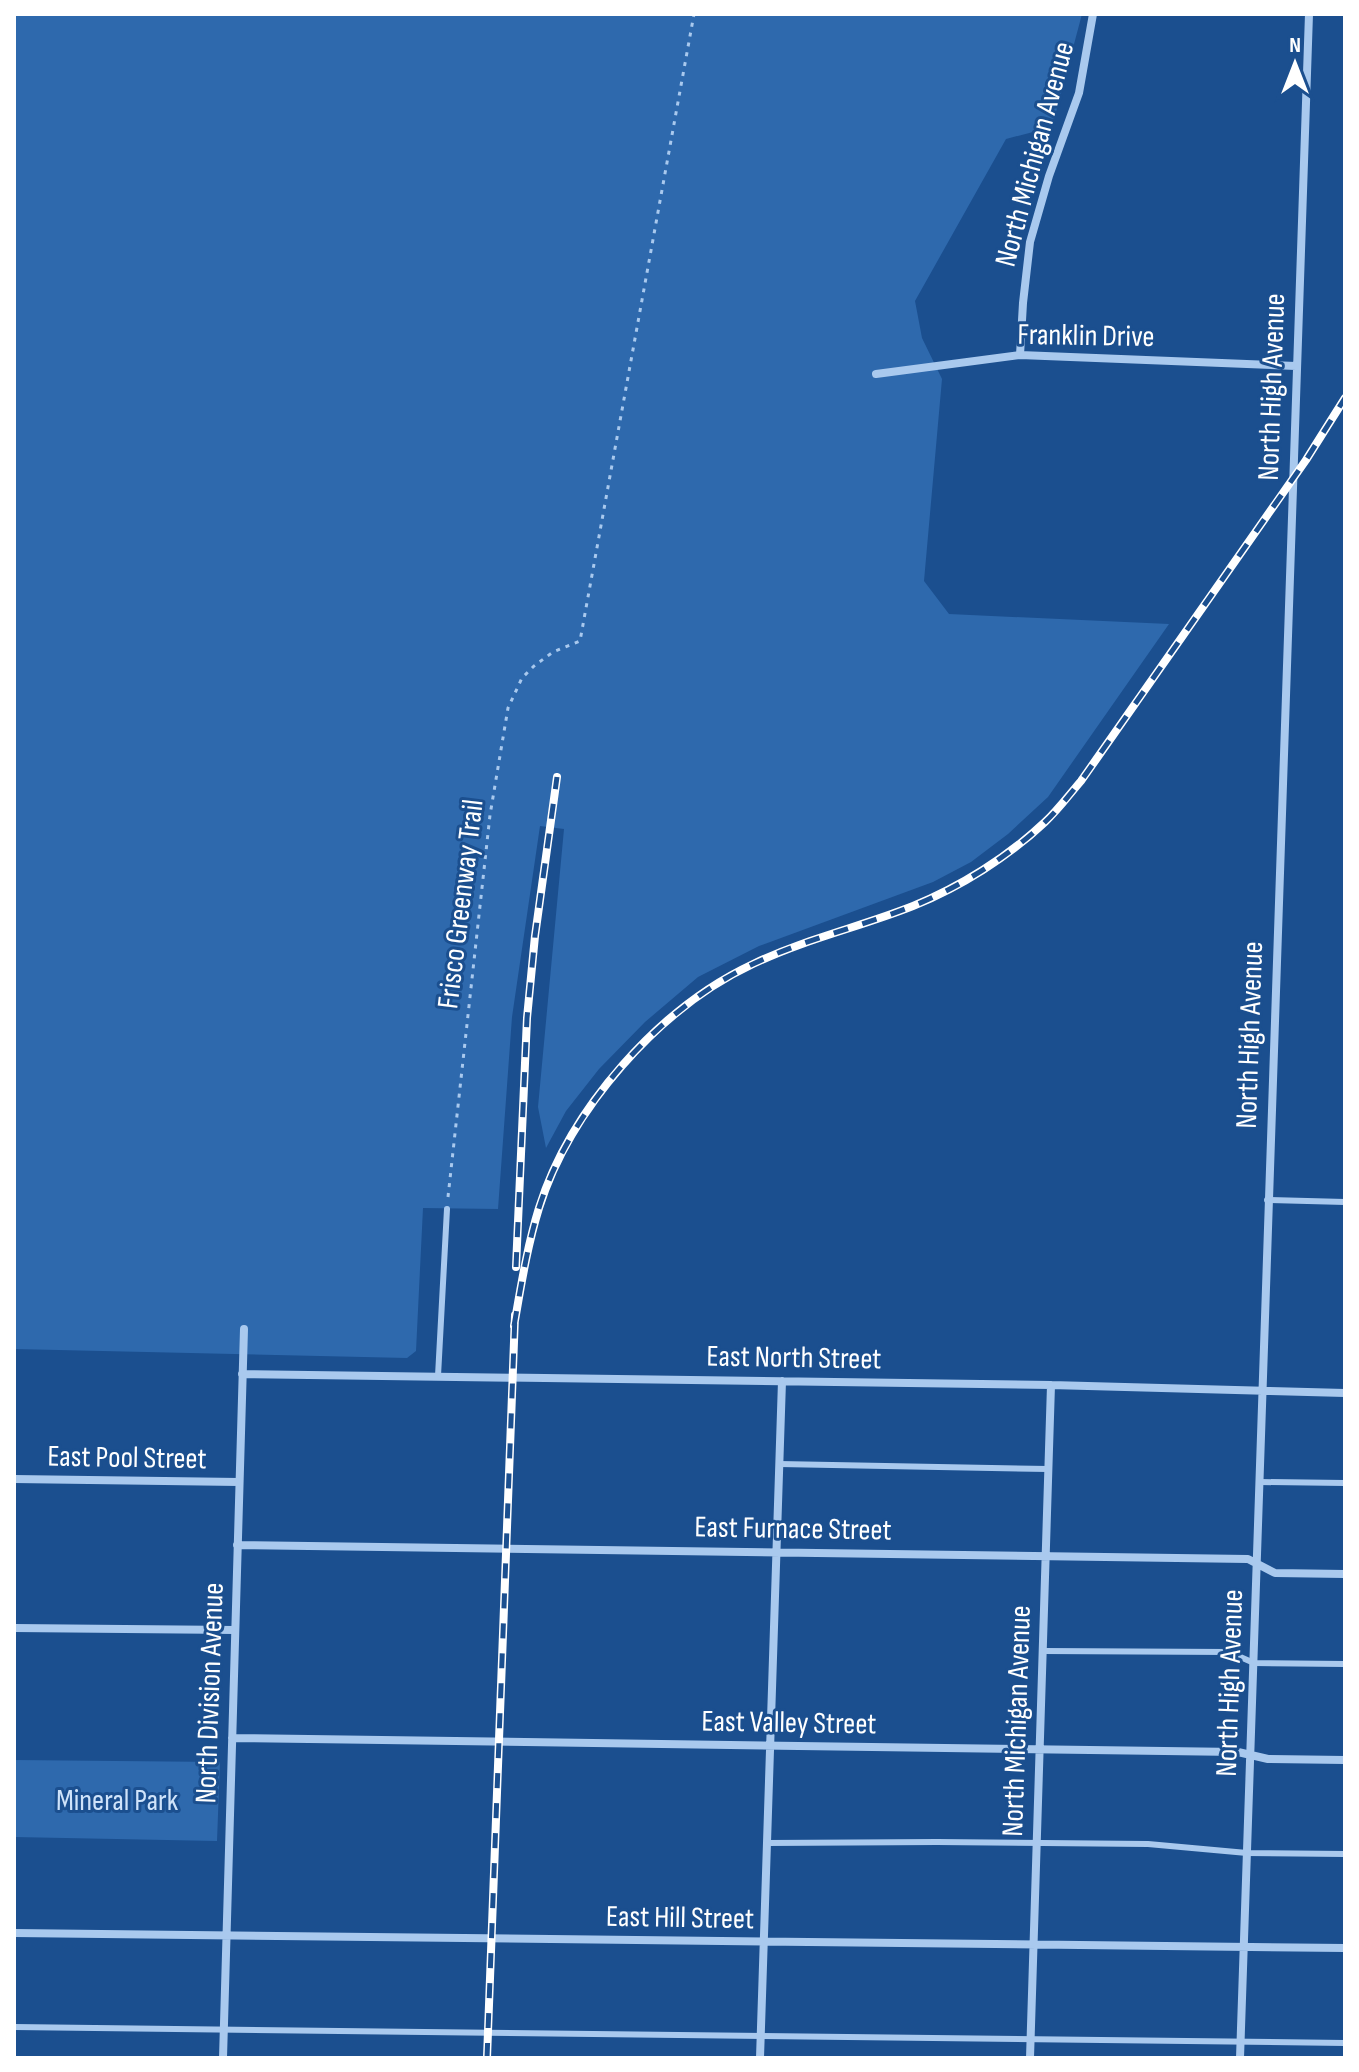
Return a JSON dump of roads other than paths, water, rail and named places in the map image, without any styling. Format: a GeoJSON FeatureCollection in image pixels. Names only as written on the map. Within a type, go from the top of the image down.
{"type":"FeatureCollection","features":[{"type":"Feature","properties":{"kind":"street","name":"North Michigan Avenue"},"geometry":{"type":"LineString","coordinates":[[1020,355],[1030,242],[1049,176],[1079,93],[1093,14]]}},
{"type":"Feature","properties":{"kind":"street","name":"North High Avenue"},"geometry":{"type":"LineString","coordinates":[[1240,2058],[1309,14]]}},
{"type":"Feature","properties":{"kind":"street","name":"Franklin Drive"},"geometry":{"type":"LineString","coordinates":[[876,374],[1020,355],[1296,366]]}},
{"type":"Feature","properties":{"kind":"street","name":"North Division Avenue"},"geometry":{"type":"LineString","coordinates":[[223,2058],[244,1329]]}},
{"type":"Feature","properties":{"kind":"street","name":"East North Street"},"geometry":{"type":"LineString","coordinates":[[242,1374],[1051,1385],[1345,1393]]}},
{"type":"Feature","properties":{"kind":"street"},"geometry":{"type":"LineString","coordinates":[[760,2058],[782,1381]]}},
{"type":"Feature","properties":{"kind":"street","name":"North Michigan Avenue"},"geometry":{"type":"LineString","coordinates":[[1030,2058],[1051,1385]]}},
{"type":"Feature","properties":{"kind":"street","name":"East Pool Street"},"geometry":{"type":"LineString","coordinates":[[14,1479],[239,1482]]}},
{"type":"Feature","properties":{"kind":"street","name":"East Furnace Street"},"geometry":{"type":"LineString","coordinates":[[237,1545],[1248,1559],[1275,1573],[1345,1574]]}},
{"type":"Feature","properties":{"kind":"street"},"geometry":{"type":"LineString","coordinates":[[14,1628],[235,1630]]}},
{"type":"Feature","properties":{"kind":"street","name":"East Valley Street"},"geometry":{"type":"LineString","coordinates":[[232,1738],[1238,1752],[1268,1759],[1345,1760]]}},
{"type":"Feature","properties":{"kind":"street","name":"East Hill Street"},"geometry":{"type":"LineString","coordinates":[[14,1933],[1345,1948]]}},
{"type":"Feature","properties":{"kind":"lane"},"geometry":{"type":"LineString","coordinates":[[1267,1200],[1345,1202]]}},
{"type":"Feature","properties":{"kind":"lane"},"geometry":{"type":"LineString","coordinates":[[438,1376],[447,1209]]}},
{"type":"Feature","properties":{"kind":"lane"},"geometry":{"type":"LineString","coordinates":[[779,1464],[1048,1469]]}},
{"type":"Feature","properties":{"kind":"lane"},"geometry":{"type":"LineString","coordinates":[[1260,1482],[1345,1483]]}},
{"type":"Feature","properties":{"kind":"lane"},"geometry":{"type":"LineString","coordinates":[[1043,1651],[1229,1652],[1254,1663],[1345,1664]]}},
{"type":"Feature","properties":{"kind":"lane"},"geometry":{"type":"LineString","coordinates":[[767,1843],[1148,1844],[1247,1853],[1345,1854]]}},
{"type":"Feature","properties":{"kind":"lane"},"geometry":{"type":"LineString","coordinates":[[14,2027],[224,2027],[1345,2043]]}},
{"type":"Feature","properties":{"kind":"railway"},"geometry":{"type":"LineString","coordinates":[[514,1326],[531,1237],[553,1171],[572,1134],[622,1065],[652,1034],[718,983],[773,955],[913,906],[948,890],[983,870],[1031,835],[1081,781],[1306,460],[1345,398]]}},
{"type":"Feature","properties":{"kind":"railway"},"geometry":{"type":"LineString","coordinates":[[516,1267],[527,1018],[557,777]]}},
{"type":"Feature","properties":{"kind":"railway"},"geometry":{"type":"LineString","coordinates":[[487,2058],[515,1315]]}},
{"type":"Feature","properties":{"kind":"park label","name":"Mineral Park"},"geometry":{"type":"Point","coordinates":[117,1800]}}]}
